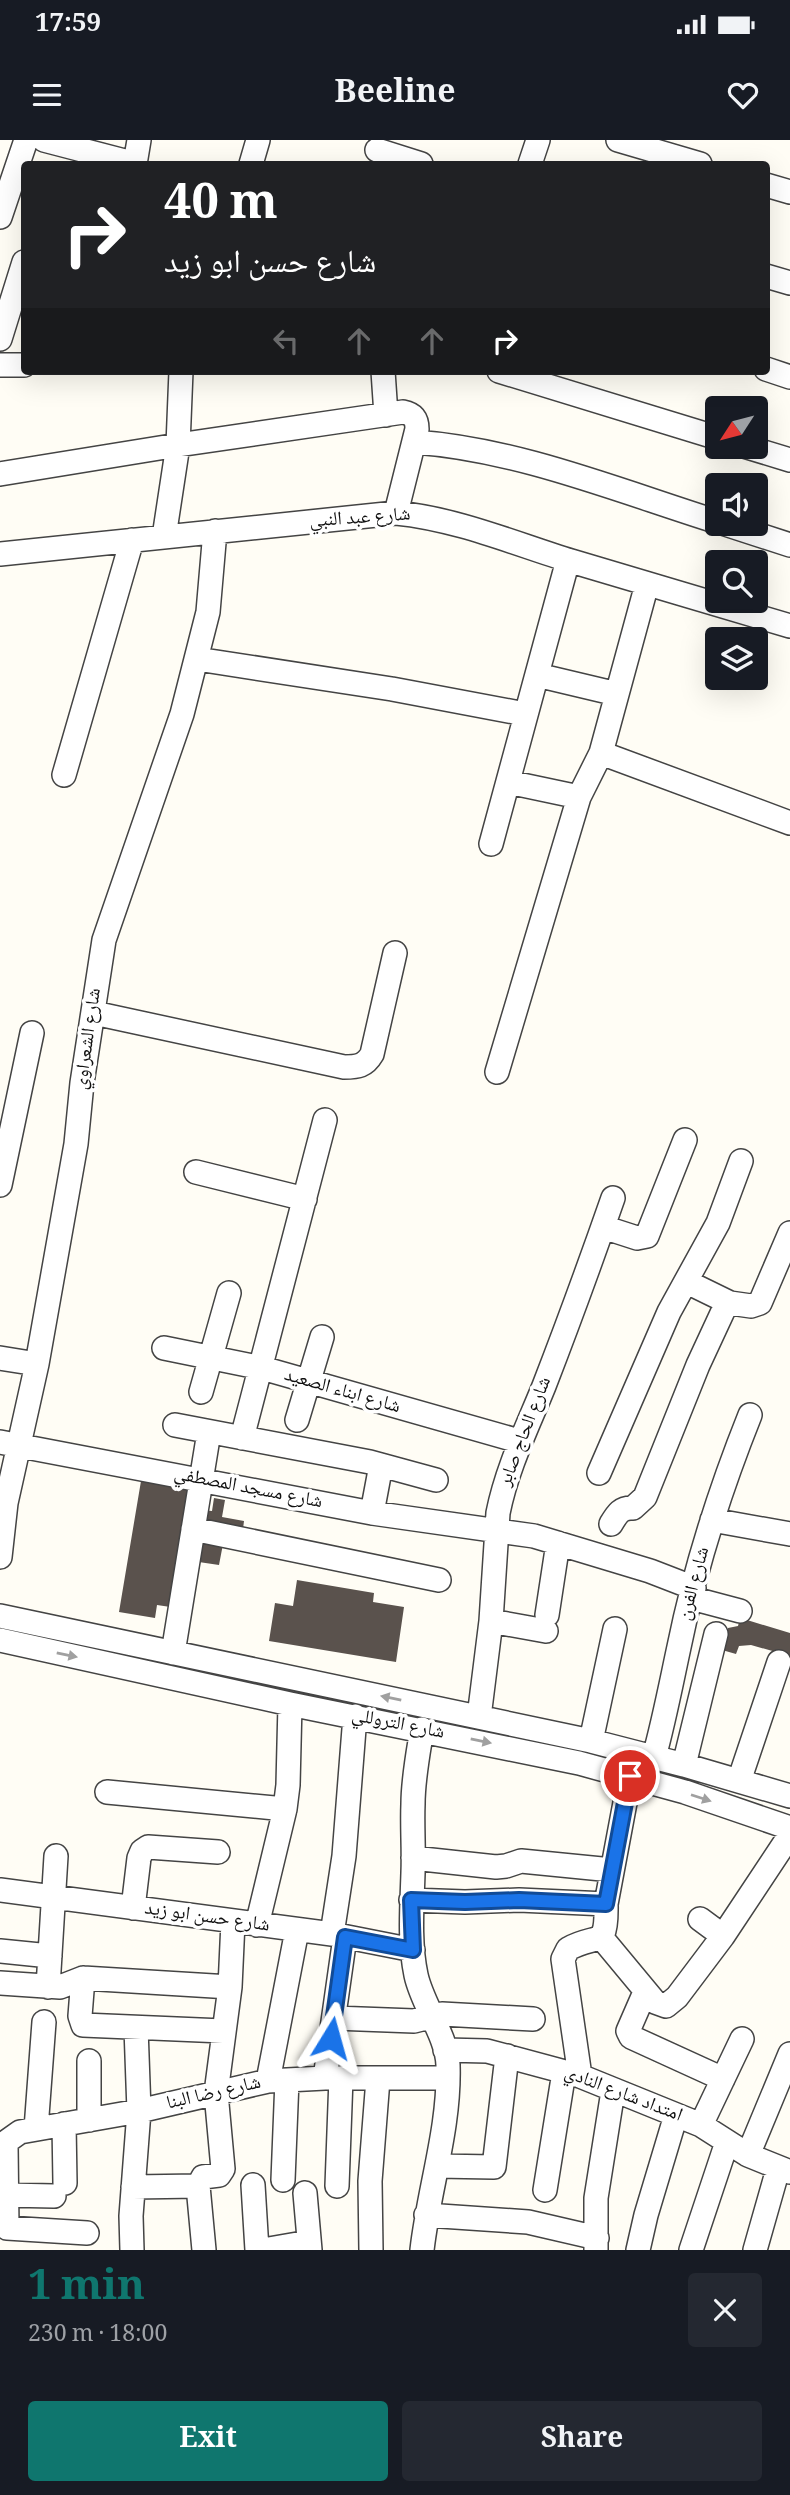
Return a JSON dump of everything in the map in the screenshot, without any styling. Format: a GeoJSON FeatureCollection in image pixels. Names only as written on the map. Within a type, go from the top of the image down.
{"type":"FeatureCollection","features":[{"type":"Feature","properties":{"kind":"street"},"geometry":{"type":"LineString","coordinates":[[0,217],[26,140]]}},
{"type":"Feature","properties":{"kind":"street"},"geometry":{"type":"LineString","coordinates":[[136,161],[139,140]]}},
{"type":"Feature","properties":{"kind":"street"},"geometry":{"type":"LineString","coordinates":[[252,161],[258,140]]}},
{"type":"Feature","properties":{"kind":"street"},"geometry":{"type":"LineString","coordinates":[[531,161],[538,140]]}},
{"type":"Feature","properties":{"kind":"street"},"geometry":{"type":"LineString","coordinates":[[618,140],[690,161]]}},
{"type":"Feature","properties":{"kind":"street"},"geometry":{"type":"LineString","coordinates":[[50,146],[122,161]]}},
{"type":"Feature","properties":{"kind":"street"},"geometry":{"type":"LineString","coordinates":[[377,151],[411,161]]}},
{"type":"Feature","properties":{"kind":"street"},"geometry":{"type":"LineString","coordinates":[[770,185],[790,192]]}},
{"type":"Feature","properties":{"kind":"street"},"geometry":{"type":"LineString","coordinates":[[1,333],[21,271]]}},
{"type":"Feature","properties":{"kind":"street"},"geometry":{"type":"LineString","coordinates":[[770,277],[790,284]]}},
{"type":"Feature","properties":{"kind":"street"},"geometry":{"type":"LineString","coordinates":[[0,365],[21,365]]}},
{"type":"Feature","properties":{"kind":"street"},"geometry":{"type":"LineString","coordinates":[[770,370],[790,377]]}},
{"type":"Feature","properties":{"kind":"street"},"geometry":{"type":"LineString","coordinates":[[164,537],[178,445],[181,375]]}},
{"type":"Feature","properties":{"kind":"street"},"geometry":{"type":"LineString","coordinates":[[383,375],[386,415]]}},
{"type":"Feature","properties":{"kind":"street"},"geometry":{"type":"LineString","coordinates":[[512,375],[705,434]]}},
{"type":"Feature","properties":{"kind":"street"},"geometry":{"type":"LineString","coordinates":[[0,474],[403,412],[411,414],[417,420],[396,513]]}},
{"type":"Feature","properties":{"kind":"street"},"geometry":{"type":"LineString","coordinates":[[414,442],[446,444],[507,456],[705,518]]}},
{"type":"Feature","properties":{"kind":"street"},"geometry":{"type":"LineString","coordinates":[[768,453],[790,460]]}},
{"type":"Feature","properties":{"kind":"street","name":"شارع عبد النبي"},"geometry":{"type":"LineString","coordinates":[[0,554],[396,513],[458,524],[568,560],[790,626]]}},
{"type":"Feature","properties":{"kind":"street","name":"شارع الشعراوي"},"geometry":{"type":"LineString","coordinates":[[0,1557],[9,1444],[37,1364],[76,1144],[99,964],[107,928],[165,769],[197,659],[208,612],[215,531]]}},
{"type":"Feature","properties":{"kind":"street"},"geometry":{"type":"LineString","coordinates":[[761,536],[790,545]]}},
{"type":"Feature","properties":{"kind":"street"},"geometry":{"type":"LineString","coordinates":[[64,775],[132,540]]}},
{"type":"Feature","properties":{"kind":"street"},"geometry":{"type":"LineString","coordinates":[[491,844],[568,560]]}},
{"type":"Feature","properties":{"kind":"street"},"geometry":{"type":"LineString","coordinates":[[497,1072],[579,797],[601,753],[647,584]]}},
{"type":"Feature","properties":{"kind":"street"},"geometry":{"type":"LineString","coordinates":[[197,659],[392,689],[525,714]]}},
{"type":"Feature","properties":{"kind":"street"},"geometry":{"type":"LineString","coordinates":[[537,675],[617,694]]}},
{"type":"Feature","properties":{"kind":"street"},"geometry":{"type":"LineString","coordinates":[[601,753],[790,823]]}},
{"type":"Feature","properties":{"kind":"street"},"geometry":{"type":"LineString","coordinates":[[508,782],[579,797]]}},
{"type":"Feature","properties":{"kind":"street"},"geometry":{"type":"LineString","coordinates":[[94,1013],[344,1067],[357,1067],[367,1063],[372,1054],[395,953]]}},
{"type":"Feature","properties":{"kind":"street"},"geometry":{"type":"LineString","coordinates":[[0,1185],[32,1033]]}},
{"type":"Feature","properties":{"kind":"street"},"geometry":{"type":"LineString","coordinates":[[242,1438],[325,1119]]}},
{"type":"Feature","properties":{"kind":"street"},"geometry":{"type":"LineString","coordinates":[[603,1227],[637,1238],[646,1236],[685,1140]]}},
{"type":"Feature","properties":{"kind":"street"},"geometry":{"type":"LineString","coordinates":[[599,1473],[669,1312],[718,1223],[741,1161]]}},
{"type":"Feature","properties":{"kind":"street"},"geometry":{"type":"LineString","coordinates":[[196,1172],[305,1199]]}},
{"type":"Feature","properties":{"kind":"street","name":"شارع الحاج صابر"},"geometry":{"type":"LineString","coordinates":[[479,1717],[491,1621],[501,1497],[519,1441],[539,1398],[613,1198]]}},
{"type":"Feature","properties":{"kind":"street"},"geometry":{"type":"LineString","coordinates":[[687,1282],[730,1303],[751,1306],[760,1303],[785,1257],[790,1233]]}},
{"type":"Feature","properties":{"kind":"street"},"geometry":{"type":"LineString","coordinates":[[201,1392],[229,1293]]}},
{"type":"Feature","properties":{"kind":"street"},"geometry":{"type":"LineString","coordinates":[[611,1524],[618,1512],[626,1507],[633,1508],[645,1497],[698,1365],[724,1309],[730,1303]]}},
{"type":"Feature","properties":{"kind":"street"},"geometry":{"type":"LineString","coordinates":[[297,1420],[322,1337]]}},
{"type":"Feature","properties":{"kind":"street","name":"شارع ابناء الصعيد"},"geometry":{"type":"LineString","coordinates":[[164,1348],[262,1368],[519,1441]]}},
{"type":"Feature","properties":{"kind":"street"},"geometry":{"type":"LineString","coordinates":[[0,1358],[37,1364]]}},
{"type":"Feature","properties":{"kind":"street","name":"شارع الفرن"},"geometry":{"type":"LineString","coordinates":[[654,1758],[669,1699],[678,1647],[712,1520],[724,1480],[750,1415]]}},
{"type":"Feature","properties":{"kind":"street"},"geometry":{"type":"LineString","coordinates":[[175,1425],[381,1465],[436,1480]]}},
{"type":"Feature","properties":{"kind":"street"},"geometry":{"type":"LineString","coordinates":[[173,1653],[209,1432]]}},
{"type":"Feature","properties":{"kind":"street","name":"شارع مسجد المصطفي"},"geometry":{"type":"LineString","coordinates":[[9,1444],[372,1513],[497,1529],[558,1543],[650,1571],[692,1593],[740,1611]]}},
{"type":"Feature","properties":{"kind":"street"},"geometry":{"type":"LineString","coordinates":[[372,1513],[381,1465]]}},
{"type":"Feature","properties":{"kind":"street"},"geometry":{"type":"LineString","coordinates":[[712,1520],[790,1534]]}},
{"type":"Feature","properties":{"kind":"street"},"geometry":{"type":"LineString","coordinates":[[192,1529],[439,1580]]}},
{"type":"Feature","properties":{"kind":"street"},"geometry":{"type":"LineString","coordinates":[[491,1621],[546,1623],[558,1543]]}},
{"type":"Feature","properties":{"kind":"street","name":"شارع التروللي"},"geometry":{"type":"LineString","coordinates":[[0,1616],[591,1741],[790,1796]]}},
{"type":"Feature","properties":{"kind":"street"},"geometry":{"type":"LineString","coordinates":[[591,1741],[615,1629]]}},
{"type":"Feature","properties":{"kind":"street"},"geometry":{"type":"LineString","coordinates":[[684,1765],[716,1634]]}},
{"type":"Feature","properties":{"kind":"street","name":"شارع التروللي"},"geometry":{"type":"LineString","coordinates":[[0,1640],[290,1704],[527,1750],[685,1792],[790,1828]]}},
{"type":"Feature","properties":{"kind":"street"},"geometry":{"type":"LineString","coordinates":[[739,1781],[779,1662]]}},
{"type":"Feature","properties":{"kind":"street"},"geometry":{"type":"LineString","coordinates":[[257,1925],[285,1809],[290,1704]]}},
{"type":"Feature","properties":{"kind":"street"},"geometry":{"type":"LineString","coordinates":[[337,2186],[334,2018],[355,1716]]}},
{"type":"Feature","properties":{"kind":"street"},"geometry":{"type":"LineString","coordinates":[[422,1730],[413,1802],[413,1950],[416,1975],[445,2050],[448,2078],[446,2109],[422,2250]]}},
{"type":"Feature","properties":{"kind":"street"},"geometry":{"type":"LineString","coordinates":[[545,2190],[572,2074],[563,1959],[568,1949],[601,1937],[606,1925],[606,1904],[630,1776]]}},
{"type":"Feature","properties":{"kind":"street"},"geometry":{"type":"LineString","coordinates":[[107,1792],[285,1809]]}},
{"type":"Feature","properties":{"kind":"street"},"geometry":{"type":"LineString","coordinates":[[601,1937],[645,1992],[659,2005],[666,2006],[723,1936],[790,1835]]}},
{"type":"Feature","properties":{"kind":"street"},"geometry":{"type":"LineString","coordinates":[[133,1908],[139,1858],[142,1851],[148,1847],[218,1852]]}},
{"type":"Feature","properties":{"kind":"street"},"geometry":{"type":"LineString","coordinates":[[48,1987],[56,1856]]}},
{"type":"Feature","properties":{"kind":"street"},"geometry":{"type":"LineString","coordinates":[[413,1858],[496,1867],[521,1861],[612,1870]]}},
{"type":"Feature","properties":{"kind":"street","name":"شارع حسن ابو زيد"},"geometry":{"type":"LineString","coordinates":[[0,1890],[338,1935],[413,1950]]}},
{"type":"Feature","properties":{"kind":"street"},"geometry":{"type":"LineString","coordinates":[[411,1900],[519,1900],[606,1904]]}},
{"type":"Feature","properties":{"kind":"street"},"geometry":{"type":"LineString","coordinates":[[700,1919],[723,1936]]}},
{"type":"Feature","properties":{"kind":"street"},"geometry":{"type":"LineString","coordinates":[[204,2250],[198,2186],[203,2177],[219,2175],[222,2171],[216,2093],[230,1987],[233,1922]]}},
{"type":"Feature","properties":{"kind":"street"},"geometry":{"type":"LineString","coordinates":[[283,2179],[278,2081],[297,1930]]}},
{"type":"Feature","properties":{"kind":"street"},"geometry":{"type":"LineString","coordinates":[[0,1951],[50,1956]]}},
{"type":"Feature","properties":{"kind":"street"},"geometry":{"type":"LineString","coordinates":[[0,1983],[48,1987],[72,1984],[82,1978],[230,1987]]}},
{"type":"Feature","properties":{"kind":"street"},"geometry":{"type":"LineString","coordinates":[[82,1978],[80,2016],[83,2025],[223,2031]]}},
{"type":"Feature","properties":{"kind":"street"},"geometry":{"type":"LineString","coordinates":[[645,1992],[628,2031],[631,2037],[723,2079]]}},
{"type":"Feature","properties":{"kind":"street"},"geometry":{"type":"LineString","coordinates":[[334,2018],[414,2021],[442,2014],[533,2019]]}},
{"type":"Feature","properties":{"kind":"street"},"geometry":{"type":"LineString","coordinates":[[36,2129],[44,2022]]}},
{"type":"Feature","properties":{"kind":"street"},"geometry":{"type":"LineString","coordinates":[[132,2250],[133,2187],[139,2111],[136,2028]]}},
{"type":"Feature","properties":{"kind":"street"},"geometry":{"type":"LineString","coordinates":[[701,2125],[742,2039]]}},
{"type":"Feature","properties":{"kind":"street","name":"امتداد شارع النادي"},"geometry":{"type":"LineString","coordinates":[[445,2050],[487,2051],[572,2074],[701,2125],[748,2155],[784,2171]]}},
{"type":"Feature","properties":{"kind":"street"},"geometry":{"type":"LineString","coordinates":[[748,2155],[790,2053]]}},
{"type":"Feature","properties":{"kind":"street"},"geometry":{"type":"LineString","coordinates":[[437,2166],[494,2167],[507,2056]]}},
{"type":"Feature","properties":{"kind":"street"},"geometry":{"type":"LineString","coordinates":[[89,2061],[89,2120]]}},
{"type":"Feature","properties":{"kind":"street"},"geometry":{"type":"LineString","coordinates":[[371,2250],[370,2181],[378,2078]]}},
{"type":"Feature","properties":{"kind":"street","name":"شارع رضا البنا"},"geometry":{"type":"LineString","coordinates":[[3,2151],[15,2134],[278,2081],[448,2078]]}},
{"type":"Feature","properties":{"kind":"street"},"geometry":{"type":"LineString","coordinates":[[426,2215],[528,2222],[564,2240],[596,2244],[596,2198],[613,2091]]}},
{"type":"Feature","properties":{"kind":"street"},"geometry":{"type":"LineString","coordinates":[[638,2250],[676,2115]]}},
{"type":"Feature","properties":{"kind":"street"},"geometry":{"type":"LineString","coordinates":[[6,2195],[60,2189],[64,2124]]}},
{"type":"Feature","properties":{"kind":"street"},"geometry":{"type":"LineString","coordinates":[[691,2250],[727,2141]]}},
{"type":"Feature","properties":{"kind":"street"},"geometry":{"type":"LineString","coordinates":[[3,2151],[6,2225],[9,2230],[87,2233]]}},
{"type":"Feature","properties":{"kind":"street"},"geometry":{"type":"LineString","coordinates":[[755,2250],[784,2171]]}},
{"type":"Feature","properties":{"kind":"street"},"geometry":{"type":"LineString","coordinates":[[253,2185],[257,2250]]}},
{"type":"Feature","properties":{"kind":"street"},"geometry":{"type":"LineString","coordinates":[[133,2187],[198,2186]]}},
{"type":"Feature","properties":{"kind":"street"},"geometry":{"type":"LineString","coordinates":[[263,2250],[310,2246],[305,2193]]}},
{"type":"Feature","properties":{"kind":"building"},"geometry":{"type":"Polygon","coordinates":[[[141,1481],[204,1491],[201,1510],[212,1511],[214,1498],[225,1500],[222,1517],[244,1521],[243,1529],[223,1544],[219,1565],[192,1561],[184,1609],[157,1605],[155,1618],[119,1612],[141,1481]]]}},
{"type":"Feature","properties":{"kind":"building"},"geometry":{"type":"Polygon","coordinates":[[[297,1580],[374,1593],[373,1602],[404,1607],[396,1662],[269,1641],[275,1603],[293,1606],[297,1580]]]}},
{"type":"Feature","properties":{"kind":"building"},"geometry":{"type":"Polygon","coordinates":[[[747,1620],[790,1633],[790,1656],[751,1645],[739,1646],[736,1654],[722,1650],[728,1628],[747,1620]]]}},
{"type":"Feature","properties":{"kind":"route"},"geometry":{"type":"LineString","coordinates":[[331,2038],[345,1937],[413,1950],[411,1900],[519,1900],[606,1904],[630,1776]]}}]}
